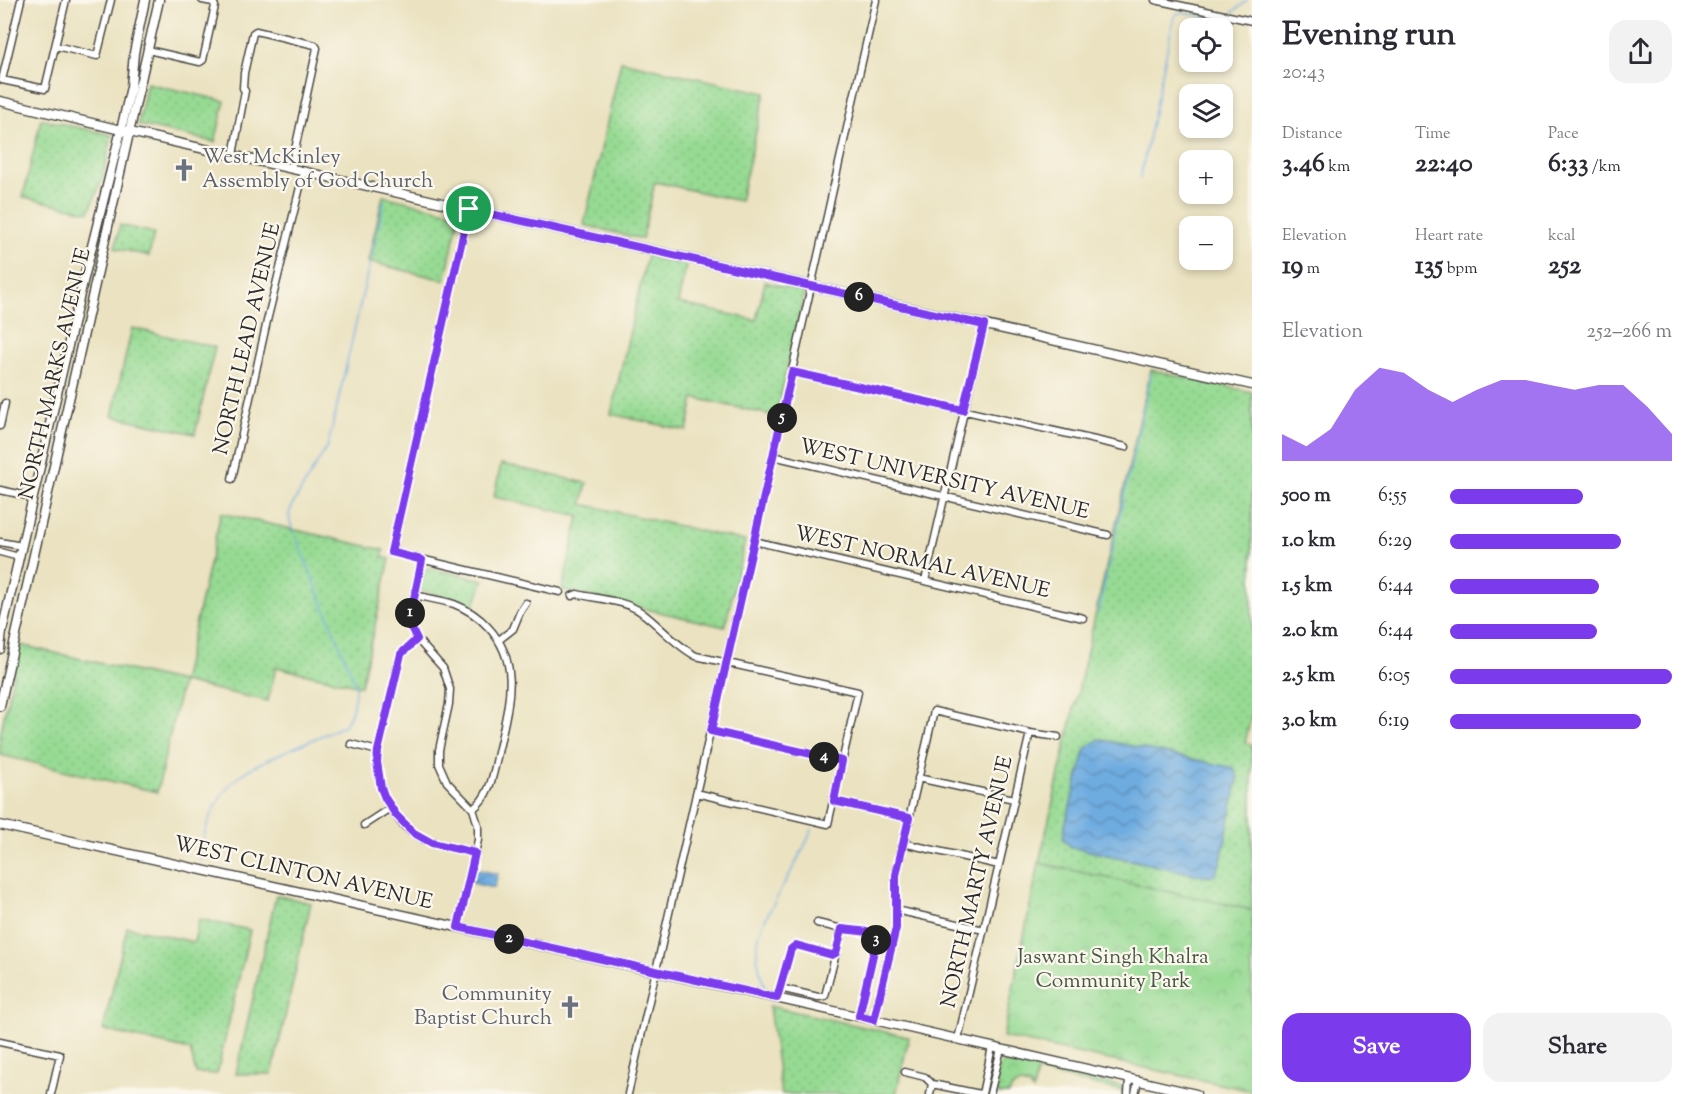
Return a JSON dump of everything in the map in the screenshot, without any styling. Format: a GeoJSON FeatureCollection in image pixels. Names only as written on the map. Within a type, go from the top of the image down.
{"type":"FeatureCollection","features":[{"type":"Feature","properties":{"kind":"main road","name":"NORTH MARKS AVENUE"},"geometry":{"type":"LineString","coordinates":[[0,706],[52,476],[125,131],[134,53],[146,0]]}},
{"type":"Feature","properties":{"kind":"main road","name":"NORTH MARKS AVENUE"},"geometry":{"type":"LineString","coordinates":[[0,650],[1,635],[98,215],[148,50],[159,0]]}},
{"type":"Feature","properties":{"kind":"main road"},"geometry":{"type":"LineString","coordinates":[[0,101],[1252,385]]}},
{"type":"Feature","properties":{"kind":"main road"},"geometry":{"type":"LineString","coordinates":[[75,369],[80,322],[76,311]]}},
{"type":"Feature","properties":{"kind":"main road"},"geometry":{"type":"LineString","coordinates":[[38,473],[52,476]]}},
{"type":"Feature","properties":{"kind":"main road","name":"WEST CLINTON AVENUE"},"geometry":{"type":"LineString","coordinates":[[0,825],[859,1016],[1196,1094]]}},
{"type":"Feature","properties":{"kind":"street"},"geometry":{"type":"LineString","coordinates":[[21,0],[2,80],[45,89],[66,0]]}},
{"type":"Feature","properties":{"kind":"street"},"geometry":{"type":"LineString","coordinates":[[56,46],[97,56],[111,0]]}},
{"type":"Feature","properties":{"kind":"street"},"geometry":{"type":"LineString","coordinates":[[148,50],[200,62],[214,6],[213,2],[202,0]]}},
{"type":"Feature","properties":{"kind":"street"},"geometry":{"type":"LineString","coordinates":[[628,1094],[876,0]]}},
{"type":"Feature","properties":{"kind":"street"},"geometry":{"type":"LineString","coordinates":[[1155,0],[1252,21]]}},
{"type":"Feature","properties":{"kind":"street"},"geometry":{"type":"LineString","coordinates":[[233,155],[245,91],[243,88],[244,73],[253,33],[256,31],[315,45],[317,48],[291,168]]}},
{"type":"Feature","properties":{"kind":"street","name":"NORTH LEAD AVENUE"},"geometry":{"type":"LineString","coordinates":[[232,479],[267,321],[304,171]]}},
{"type":"Feature","properties":{"kind":"street"},"geometry":{"type":"LineString","coordinates":[[469,209],[391,553],[560,592]]}},
{"type":"Feature","properties":{"kind":"street"},"geometry":{"type":"LineString","coordinates":[[925,581],[984,325]]}},
{"type":"Feature","properties":{"kind":"street"},"geometry":{"type":"LineString","coordinates":[[792,372],[1126,447]]}},
{"type":"Feature","properties":{"kind":"street"},"geometry":{"type":"LineString","coordinates":[[0,426],[5,403]]}},
{"type":"Feature","properties":{"kind":"street","name":"WEST UNIVERSITY AVENUE"},"geometry":{"type":"LineString","coordinates":[[773,456],[1108,535]]}},
{"type":"Feature","properties":{"kind":"street"},"geometry":{"type":"LineString","coordinates":[[0,490],[33,497]]}},
{"type":"Feature","properties":{"kind":"street","name":"WEST NORMAL AVENUE"},"geometry":{"type":"LineString","coordinates":[[754,541],[1083,618]]}},
{"type":"Feature","properties":{"kind":"street"},"geometry":{"type":"LineString","coordinates":[[19,557],[2,553],[3,542],[22,546]]}},
{"type":"Feature","properties":{"kind":"street"},"geometry":{"type":"LineString","coordinates":[[422,560],[410,618],[411,627],[417,639],[443,668],[449,682],[449,704],[439,750],[441,771],[447,782],[473,809],[479,833],[458,927]]}},
{"type":"Feature","properties":{"kind":"street"},"geometry":{"type":"LineString","coordinates":[[572,596],[577,594],[638,610],[683,649],[696,656],[858,692],[828,824],[696,793]]}},
{"type":"Feature","properties":{"kind":"street"},"geometry":{"type":"LineString","coordinates":[[414,595],[462,608],[484,623],[499,640],[506,656],[510,672],[509,702],[490,787],[483,801],[473,809]]}},
{"type":"Feature","properties":{"kind":"street"},"geometry":{"type":"LineString","coordinates":[[499,640],[513,628],[526,603]]}},
{"type":"Feature","properties":{"kind":"street"},"geometry":{"type":"LineString","coordinates":[[417,639],[401,654],[378,751],[378,776],[381,788],[390,808],[407,828],[423,839],[475,853]]}},
{"type":"Feature","properties":{"kind":"street"},"geometry":{"type":"LineString","coordinates":[[874,1020],[896,928],[896,875],[934,711],[1030,733],[1058,737]]}},
{"type":"Feature","properties":{"kind":"street"},"geometry":{"type":"LineString","coordinates":[[711,731],[842,761]]}},
{"type":"Feature","properties":{"kind":"street","name":"NORTH MARTY AVENUE"},"geometry":{"type":"LineString","coordinates":[[958,1039],[1030,733]]}},
{"type":"Feature","properties":{"kind":"street"},"geometry":{"type":"LineString","coordinates":[[351,744],[378,751]]}},
{"type":"Feature","properties":{"kind":"street"},"geometry":{"type":"LineString","coordinates":[[918,778],[1014,799]]}},
{"type":"Feature","properties":{"kind":"street"},"geometry":{"type":"LineString","coordinates":[[834,801],[909,818]]}},
{"type":"Feature","properties":{"kind":"street"},"geometry":{"type":"LineString","coordinates":[[364,825],[390,808]]}},
{"type":"Feature","properties":{"kind":"street"},"geometry":{"type":"LineString","coordinates":[[903,843],[999,865]]}},
{"type":"Feature","properties":{"kind":"street"},"geometry":{"type":"LineString","coordinates":[[896,910],[984,930]]}},
{"type":"Feature","properties":{"kind":"street"},"geometry":{"type":"LineString","coordinates":[[817,923],[869,932],[876,936],[859,1016]]}},
{"type":"Feature","properties":{"kind":"street"},"geometry":{"type":"LineString","coordinates":[[780,988],[818,997],[825,996],[842,929]]}},
{"type":"Feature","properties":{"kind":"street"},"geometry":{"type":"LineString","coordinates":[[777,998],[791,949],[796,945],[832,955],[836,953]]}},
{"type":"Feature","properties":{"kind":"street"},"geometry":{"type":"LineString","coordinates":[[0,1042],[60,1055],[51,1094]]}},
{"type":"Feature","properties":{"kind":"street"},"geometry":{"type":"LineString","coordinates":[[905,1072],[926,1077],[932,1084],[981,1094],[992,1047]]}},
{"type":"Feature","properties":{"kind":"street"},"geometry":{"type":"LineString","coordinates":[[990,1094],[1001,1050]]}},
{"type":"Feature","properties":{"kind":"street"},"geometry":{"type":"LineString","coordinates":[[1128,1094],[1133,1080]]}},
{"type":"Feature","properties":{"kind":"street"},"geometry":{"type":"LineString","coordinates":[[1133,1080],[1135,1094]]}},
{"type":"Feature","properties":{"kind":"street"},"geometry":{"type":"LineString","coordinates":[[930,1094],[932,1084]]}},
{"type":"Feature","properties":{"kind":"green space"},"geometry":{"type":"Polygon","coordinates":[[[621,61],[765,93],[740,201],[655,182],[642,239],[584,225],[621,61]]]}},
{"type":"Feature","properties":{"kind":"green space"},"geometry":{"type":"Polygon","coordinates":[[[147,83],[225,101],[215,142],[138,125],[147,83]]]}},
{"type":"Feature","properties":{"kind":"green space"},"geometry":{"type":"Polygon","coordinates":[[[41,119],[112,135],[103,177],[89,212],[23,197],[41,119]]]}},
{"type":"Feature","properties":{"kind":"green space"},"geometry":{"type":"Polygon","coordinates":[[[383,196],[460,214],[445,280],[368,262],[383,196]]]}},
{"type":"Feature","properties":{"kind":"green space"},"geometry":{"type":"Polygon","coordinates":[[[120,225],[154,233],[149,256],[115,248],[120,225]]]}},
{"type":"Feature","properties":{"kind":"green space"},"geometry":{"type":"Polygon","coordinates":[[[647,256],[686,265],[678,303],[756,320],[765,282],[805,292],[776,416],[694,398],[687,431],[611,414],[647,256]]]}},
{"type":"Feature","properties":{"kind":"green space"},"geometry":{"type":"Polygon","coordinates":[[[132,328],[215,347],[195,434],[112,416],[132,328]]]}},
{"type":"Feature","properties":{"kind":"green space"},"geometry":{"type":"Polygon","coordinates":[[[1151,370],[1252,392],[1252,713],[1245,743],[1252,745],[1252,910],[1039,863],[1151,370]]]}},
{"type":"Feature","properties":{"kind":"green space"},"geometry":{"type":"Polygon","coordinates":[[[501,464],[587,483],[582,504],[745,541],[725,627],[562,590],[579,516],[494,497],[501,464]]]}},
{"type":"Feature","properties":{"kind":"green space"},"geometry":{"type":"Polygon","coordinates":[[[221,513],[384,550],[382,557],[390,559],[361,686],[276,667],[268,701],[182,682],[221,513]]]}},
{"type":"Feature","properties":{"kind":"green space"},"geometry":{"type":"Polygon","coordinates":[[[428,568],[484,580],[473,608],[454,599],[420,590],[423,571],[428,568]]]}},
{"type":"Feature","properties":{"kind":"green space"},"geometry":{"type":"Polygon","coordinates":[[[20,645],[182,682],[157,792],[0,755],[0,735],[20,645]]]}},
{"type":"Feature","properties":{"kind":"green space","name":"Jaswant Singh Khalra Community Park"},"geometry":{"type":"Polygon","coordinates":[[[1039,863],[1252,910],[1252,1091],[1003,1037],[1039,863]]]}},
{"type":"Feature","properties":{"kind":"green space"},"geometry":{"type":"Polygon","coordinates":[[[276,895],[311,903],[272,1074],[236,1074],[276,895]]]}},
{"type":"Feature","properties":{"kind":"green space"},"geometry":{"type":"Polygon","coordinates":[[[199,919],[250,930],[217,1074],[196,1073],[190,1050],[103,1030],[127,927],[194,942],[199,919]]]}},
{"type":"Feature","properties":{"kind":"green space"},"geometry":{"type":"Polygon","coordinates":[[[769,1006],[909,1037],[896,1094],[781,1094],[769,1006]]]}},
{"type":"Feature","properties":{"kind":"green space"},"geometry":{"type":"Polygon","coordinates":[[[1003,1062],[1121,1086],[1125,1091],[1122,1094],[1123,1091],[1037,1072],[1033,1091],[1020,1084],[1013,1087],[1009,1094],[998,1094],[997,1073],[1003,1062]]]}},
{"type":"Feature","properties":{"kind":"water"},"geometry":{"type":"Polygon","coordinates":[[[1099,739],[1234,768],[1238,778],[1221,861],[1215,875],[1203,876],[1071,847],[1063,839],[1086,748],[1099,739]]]}},
{"type":"Feature","properties":{"kind":"water"},"geometry":{"type":"Polygon","coordinates":[[[475,869],[498,874],[494,888],[472,883],[475,869]]]}},
{"type":"Feature","properties":{"kind":"waterway"},"geometry":{"type":"LineString","coordinates":[[1233,12],[1248,0]]}},
{"type":"Feature","properties":{"kind":"waterway"},"geometry":{"type":"LineString","coordinates":[[1140,178],[1174,17],[1183,12],[1210,18]]}},
{"type":"Feature","properties":{"kind":"waterway"},"geometry":{"type":"LineString","coordinates":[[200,861],[210,817],[228,787],[244,772],[257,765],[343,726],[353,706],[355,683],[290,522],[289,514],[328,445],[384,201]]}},
{"type":"Feature","properties":{"kind":"waterway"},"geometry":{"type":"LineString","coordinates":[[1098,613],[1151,373]]}},
{"type":"Feature","properties":{"kind":"waterway"},"geometry":{"type":"LineString","coordinates":[[765,988],[758,961],[759,936],[768,913],[812,830]]}},
{"type":"Feature","properties":{"kind":"place","name":"West McKinley Assembly of God Church"},"geometry":{"type":"Point","coordinates":[184,170]}},
{"type":"Feature","properties":{"kind":"place","name":"Community Baptist Church"},"geometry":{"type":"Point","coordinates":[570,1007]}},
{"type":"Feature","properties":{"kind":"route"},"geometry":{"type":"LineString","coordinates":[[469,209],[984,325],[963,410],[792,372],[711,731],[842,761],[834,801],[909,818],[896,875],[896,928],[874,1020],[859,1016],[875,946],[876,936],[869,932],[842,929],[836,953],[832,955],[796,945],[791,949],[777,998],[458,927],[475,853],[423,839],[402,823],[385,798],[378,776],[378,751],[401,654],[417,639],[411,627],[410,618],[422,560],[391,552],[469,209]]}}]}
